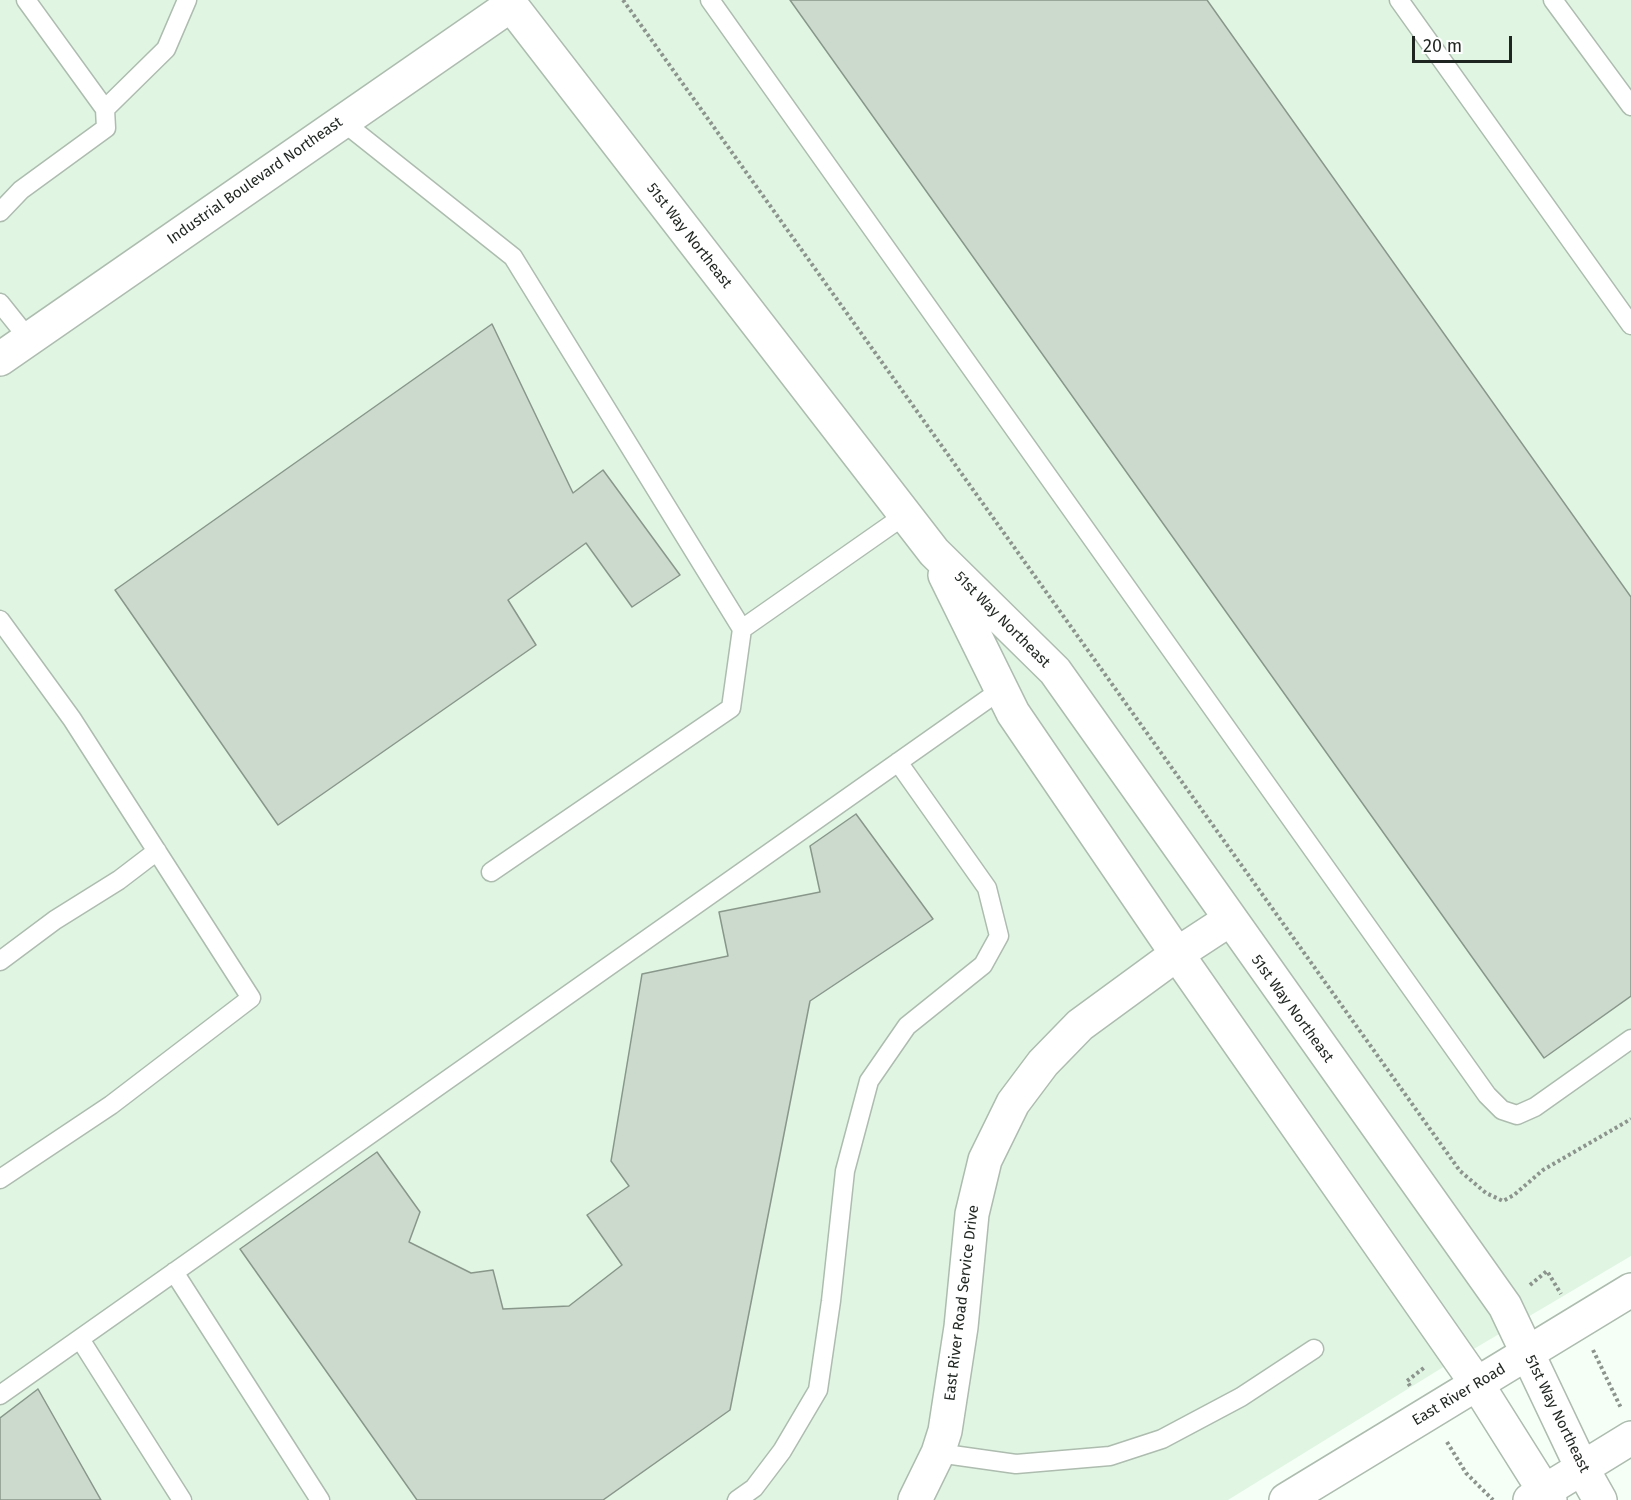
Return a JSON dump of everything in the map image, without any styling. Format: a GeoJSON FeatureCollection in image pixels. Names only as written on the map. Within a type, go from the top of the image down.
{"type":"FeatureCollection","features":[{"type":"Feature","properties":{"kind":"street","name":"Industrial Boulevard Northeast"},"geometry":{"type":"LineString","coordinates":[[0,359],[511,2]]}},
{"type":"Feature","properties":{"kind":"street","name":"51st Way Northeast"},"geometry":{"type":"LineString","coordinates":[[511,2],[934,552],[1055,672],[1228,920],[1504,1306],[1582,1468],[1600,1500]]}},
{"type":"Feature","properties":{"kind":"street","name":"51st Way Northeast"},"geometry":{"type":"LineString","coordinates":[[934,552],[1013,712],[1177,954],[1477,1384],[1541,1497]]}},
{"type":"Feature","properties":{"kind":"street","name":"East River Road Service Drive"},"geometry":{"type":"LineString","coordinates":[[915,1500],[938,1453],[945,1431],[959,1339],[972,1214],[985,1160],[1013,1103],[1043,1063],[1080,1025],[1228,920]]}},
{"type":"Feature","properties":{"kind":"street","name":"East River Road"},"geometry":{"type":"LineString","coordinates":[[1286,1500],[1631,1290]]}},
{"type":"Feature","properties":{"kind":"street"},"geometry":{"type":"LineString","coordinates":[[1541,1497],[1631,1438]]}},
{"type":"Feature","properties":{"kind":"lane"},"geometry":{"type":"LineString","coordinates":[[0,212],[21,190],[106,128],[105,109],[26,0]]}},
{"type":"Feature","properties":{"kind":"lane"},"geometry":{"type":"LineString","coordinates":[[105,109],[166,49],[187,0]]}},
{"type":"Feature","properties":{"kind":"lane"},"geometry":{"type":"LineString","coordinates":[[710,0],[1487,1095],[1502,1110],[1517,1115],[1535,1107],[1631,1039]]}},
{"type":"Feature","properties":{"kind":"lane"},"geometry":{"type":"LineString","coordinates":[[1399,0],[1631,325]]}},
{"type":"Feature","properties":{"kind":"lane"},"geometry":{"type":"LineString","coordinates":[[1553,0],[1631,106]]}},
{"type":"Feature","properties":{"kind":"lane"},"geometry":{"type":"LineString","coordinates":[[342,121],[513,257],[742,629],[731,708],[491,872]]}},
{"type":"Feature","properties":{"kind":"lane"},"geometry":{"type":"LineString","coordinates":[[0,303],[28,338]]}},
{"type":"Feature","properties":{"kind":"lane"},"geometry":{"type":"LineString","coordinates":[[742,629],[905,515]]}},
{"type":"Feature","properties":{"kind":"lane"},"geometry":{"type":"LineString","coordinates":[[0,620],[72,719],[251,998],[111,1105],[0,1179]]}},
{"type":"Feature","properties":{"kind":"lane"},"geometry":{"type":"LineString","coordinates":[[0,1395],[1002,689]]}},
{"type":"Feature","properties":{"kind":"lane"},"geometry":{"type":"LineString","coordinates":[[736,1500],[754,1488],[782,1451],[818,1389],[831,1301],[845,1171],[869,1081],[906,1026],[983,965],[999,936],[987,888],[898,762]]}},
{"type":"Feature","properties":{"kind":"lane"},"geometry":{"type":"LineString","coordinates":[[0,961],[55,920],[119,880],[157,851]]}},
{"type":"Feature","properties":{"kind":"lane"},"geometry":{"type":"LineString","coordinates":[[174,1272],[320,1500]]}},
{"type":"Feature","properties":{"kind":"lane"},"geometry":{"type":"LineString","coordinates":[[80,1339],[182,1500]]}},
{"type":"Feature","properties":{"kind":"lane"},"geometry":{"type":"LineString","coordinates":[[938,1453],[1017,1464],[1110,1455],[1162,1439],[1241,1397],[1314,1349]]}},
{"type":"Feature","properties":{"kind":"path"},"geometry":{"type":"LineString","coordinates":[[623,0],[1460,1171],[1485,1193],[1503,1201],[1514,1195],[1543,1170],[1631,1119]]}},
{"type":"Feature","properties":{"kind":"shaded area"},"geometry":{"type":"Polygon","coordinates":[[[0,0],[1631,0],[1631,1256],[1445,1366],[1228,1500],[0,1500],[0,0]]]}},
{"type":"Feature","properties":{"kind":"building"},"geometry":{"type":"Polygon","coordinates":[[[790,0],[1207,0],[1631,597],[1631,996],[1544,1058],[790,0]]]}},
{"type":"Feature","properties":{"kind":"building"},"geometry":{"type":"Polygon","coordinates":[[[492,324],[573,493],[603,470],[680,575],[632,607],[586,543],[508,600],[536,645],[278,825],[115,590],[492,324]]]}},
{"type":"Feature","properties":{"kind":"building"},"geometry":{"type":"Polygon","coordinates":[[[856,814],[933,919],[810,1001],[730,1410],[603,1500],[417,1500],[240,1249],[377,1152],[420,1212],[409,1242],[471,1273],[493,1270],[503,1309],[569,1306],[622,1265],[587,1215],[629,1186],[611,1161],[642,974],[728,956],[719,912],[820,892],[810,846],[856,814]]]}},
{"type":"Feature","properties":{"kind":"building"},"geometry":{"type":"Polygon","coordinates":[[[38,1389],[101,1500],[0,1500],[0,1418],[38,1389]]]}}]}
